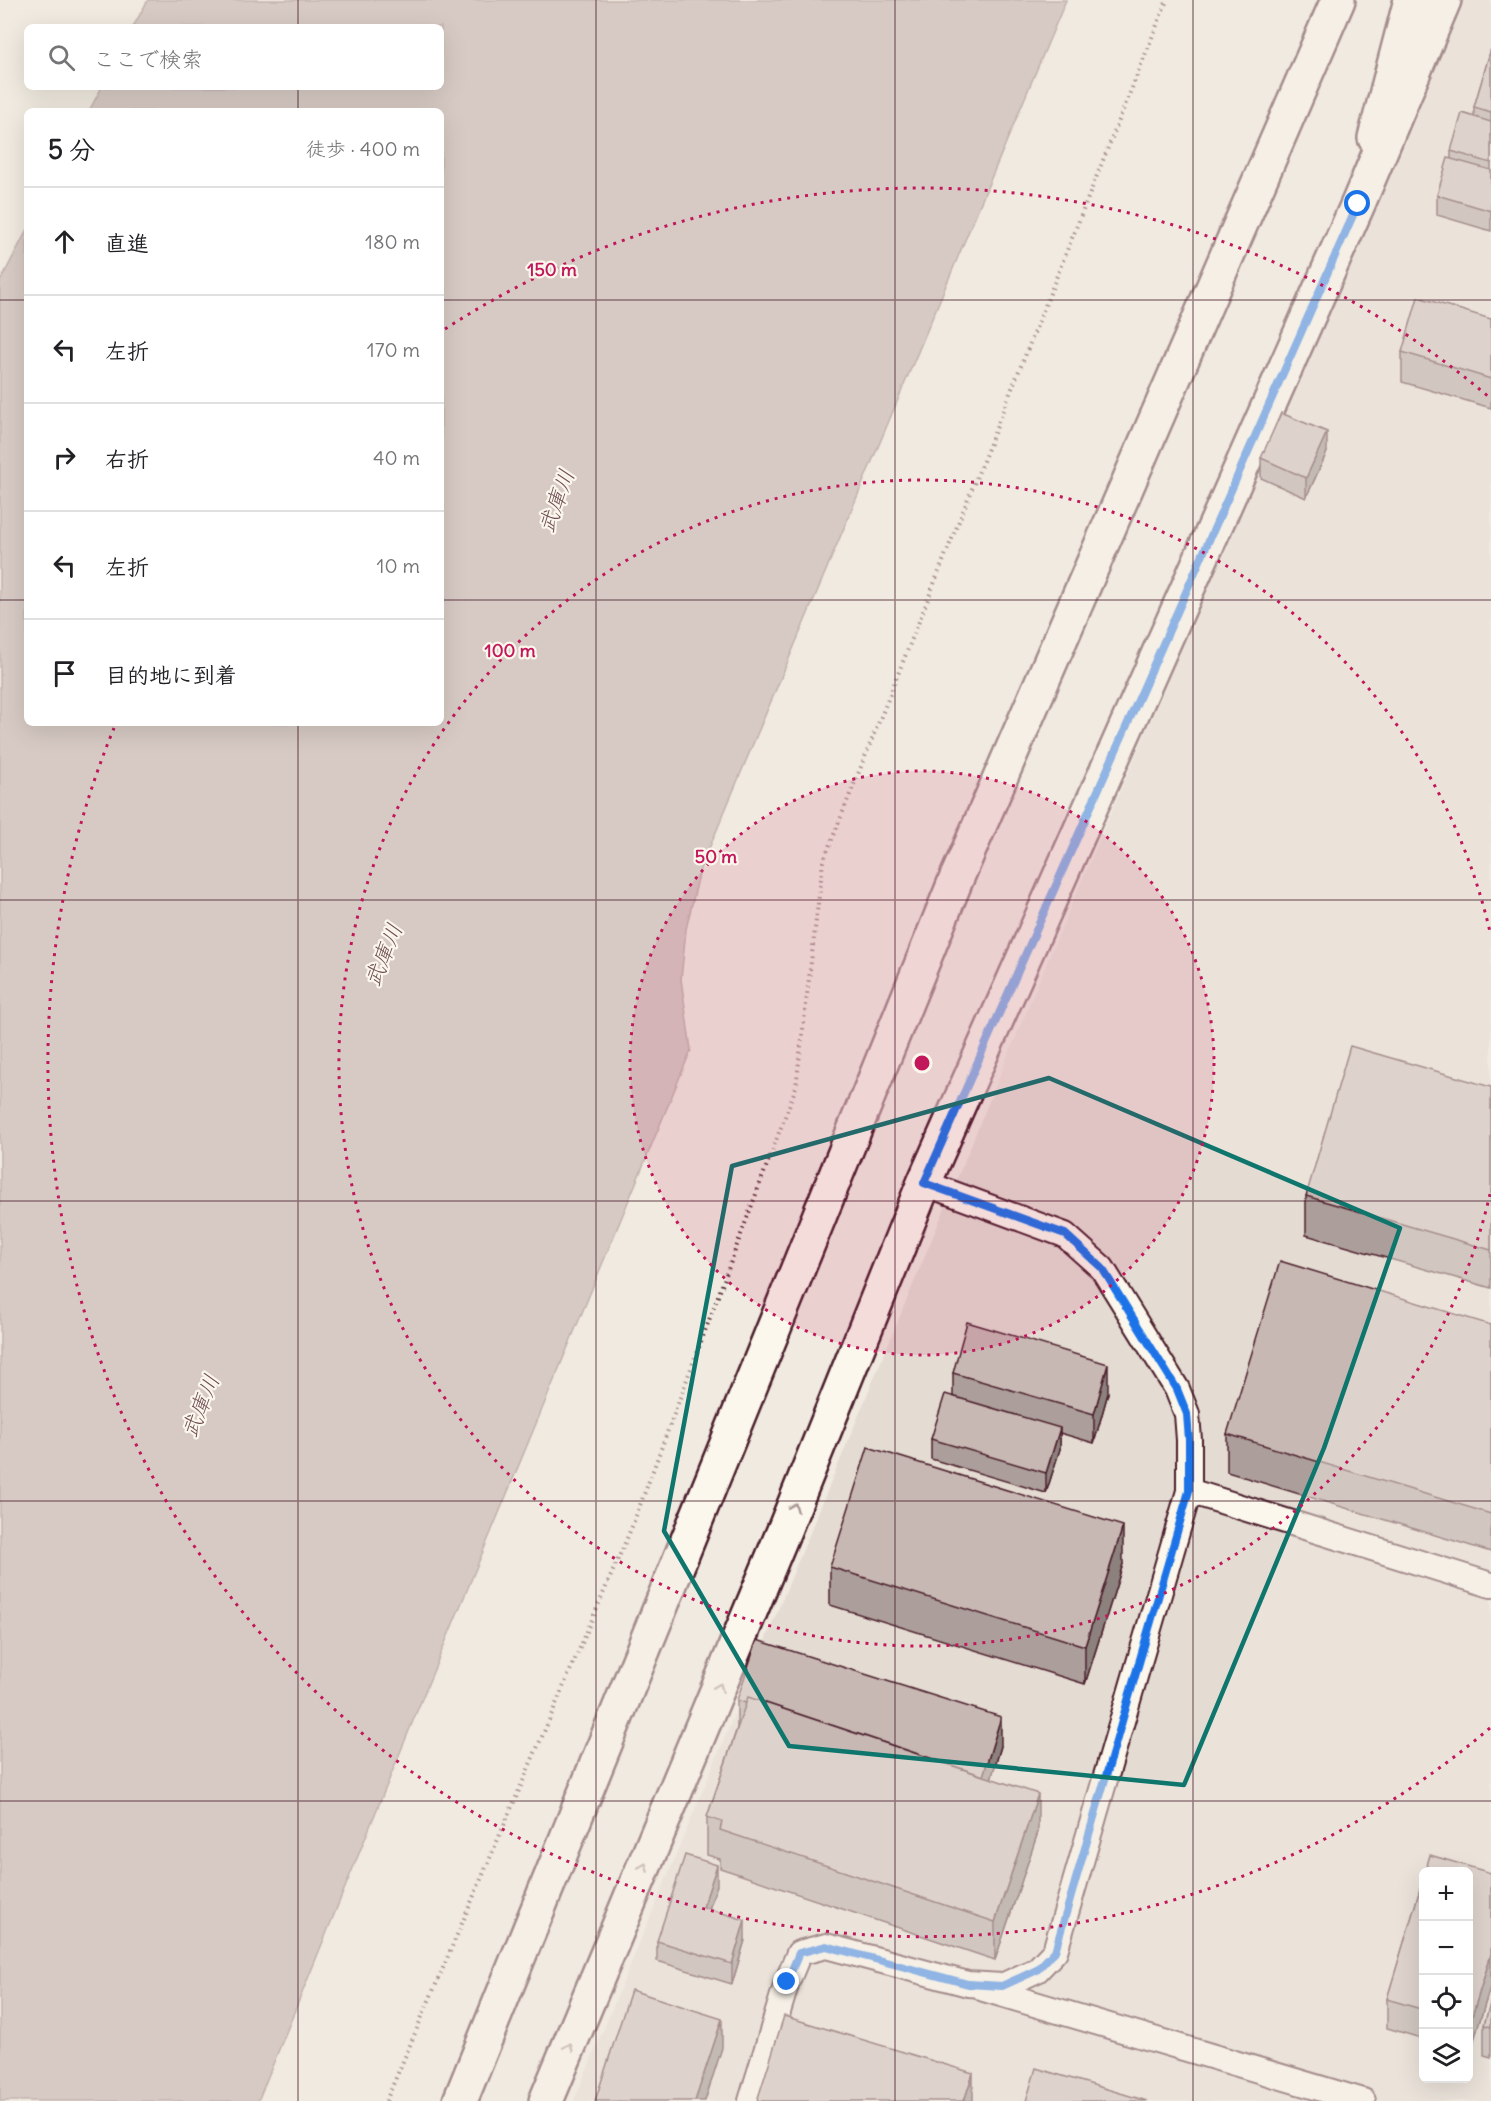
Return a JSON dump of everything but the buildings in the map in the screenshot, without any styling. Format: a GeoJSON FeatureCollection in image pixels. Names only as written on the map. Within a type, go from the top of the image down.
{"type":"FeatureCollection","features":[{"type":"Feature","properties":{"kind":"street"},"geometry":{"type":"LineString","coordinates":[[460,2101],[955,882],[1338,0]]}},
{"type":"Feature","properties":{"kind":"street"},"geometry":{"type":"LineString","coordinates":[[1358,204],[1411,0]]}},
{"type":"Feature","properties":{"kind":"street"},"geometry":{"type":"LineString","coordinates":[[546,2101],[785,1528],[924,1183],[1358,204],[1444,0]]}},
{"type":"Feature","properties":{"kind":"lane"},"geometry":{"type":"LineString","coordinates":[[924,1183],[1065,1234],[1102,1268],[1177,1389],[1187,1414],[1189,1440],[1189,1491],[1055,1951],[1037,1970],[1002,1986],[968,1984]]}},
{"type":"Feature","properties":{"kind":"lane"},"geometry":{"type":"LineString","coordinates":[[1189,1491],[1491,1585]]}},
{"type":"Feature","properties":{"kind":"lane"},"geometry":{"type":"LineString","coordinates":[[751,2101],[787,1982],[799,1953],[826,1946],[968,1984],[1363,2101]]}},
{"type":"Feature","properties":{"kind":"path"},"geometry":{"type":"LineString","coordinates":[[386,2101],[633,1524],[796,1087],[823,862],[1167,0]]}},
{"type":"Feature","properties":{"kind":"highlighted area"},"geometry":{"type":"Polygon","coordinates":[[[1049,1078],[1400,1228],[1324,1448],[1184,1785],[789,1746],[664,1531],[732,1166],[1049,1078]]]}},
{"type":"Feature","properties":{"kind":"shaded area"},"geometry":{"type":"Polygon","coordinates":[[[1461,0],[1491,0],[1491,2101],[574,2101],[1052,950],[1461,0]]]}},
{"type":"Feature","properties":{"kind":"water","name":"武庫川"},"geometry":{"type":"Polygon","coordinates":[[[148,0],[1066,0],[700,870],[686,929],[681,979],[691,1050],[258,2101],[0,2101],[0,282],[24,236],[24,726],[444,726],[444,108],[91,108],[100,90],[444,90],[444,24],[135,24],[148,0]]]}},
{"type":"Feature","properties":{"kind":"route"},"geometry":{"type":"LineString","coordinates":[[787,1982],[799,1953],[826,1946],[968,1984],[1002,1986],[1037,1970],[1055,1951],[1189,1491],[1187,1414],[1177,1389],[1102,1268],[1065,1234],[924,1183],[1358,204]]}}]}
